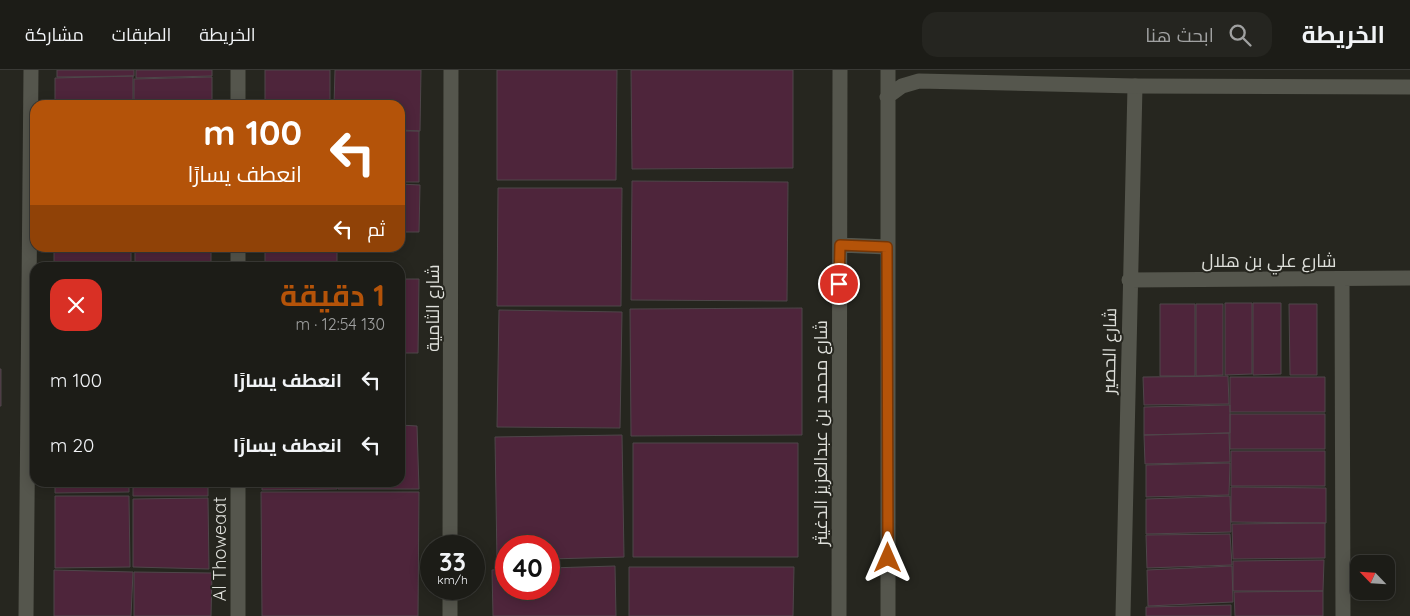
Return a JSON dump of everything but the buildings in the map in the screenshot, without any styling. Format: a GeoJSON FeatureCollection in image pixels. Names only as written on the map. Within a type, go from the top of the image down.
{"type":"FeatureCollection","features":[{"type":"Feature","properties":{"kind":"street"},"geometry":{"type":"LineString","coordinates":[[31,70],[31,100]]}},
{"type":"Feature","properties":{"kind":"street"},"geometry":{"type":"LineString","coordinates":[[238,70],[238,100]]}},
{"type":"Feature","properties":{"kind":"street","name":"شارع الثامية"},"geometry":{"type":"LineString","coordinates":[[450,535],[451,70]]}},
{"type":"Feature","properties":{"kind":"street","name":"شارع محمد بن عبدالعزيز الدغيثر"},"geometry":{"type":"LineString","coordinates":[[839,616],[840,70]]}},
{"type":"Feature","properties":{"kind":"street"},"geometry":{"type":"LineString","coordinates":[[888,70],[888,616]]}},
{"type":"Feature","properties":{"kind":"street"},"geometry":{"type":"LineString","coordinates":[[887,97],[902,86],[919,81],[1135,86],[1410,87]]}},
{"type":"Feature","properties":{"kind":"street","name":"شارع الحصير"},"geometry":{"type":"LineString","coordinates":[[1123,616],[1129,280],[1135,86]]}},
{"type":"Feature","properties":{"kind":"street"},"geometry":{"type":"LineString","coordinates":[[26,616],[30,179]]}},
{"type":"Feature","properties":{"kind":"street"},"geometry":{"type":"LineString","coordinates":[[840,245],[887,247]]}},
{"type":"Feature","properties":{"kind":"street"},"geometry":{"type":"LineString","coordinates":[[1342,278],[1343,616]]}},
{"type":"Feature","properties":{"kind":"street","name":"شارع علي بن هلال"},"geometry":{"type":"LineString","coordinates":[[1129,280],[1410,278]]}},
{"type":"Feature","properties":{"kind":"street","name":"Al Thoweaat"},"geometry":{"type":"LineString","coordinates":[[238,487],[238,616]]}},
{"type":"Feature","properties":{"kind":"street"},"geometry":{"type":"LineString","coordinates":[[450,600],[450,616]]}},
{"type":"Feature","properties":{"kind":"route"},"geometry":{"type":"LineString","coordinates":[[839,284],[840,245],[887,247],[888,558]]}}]}
